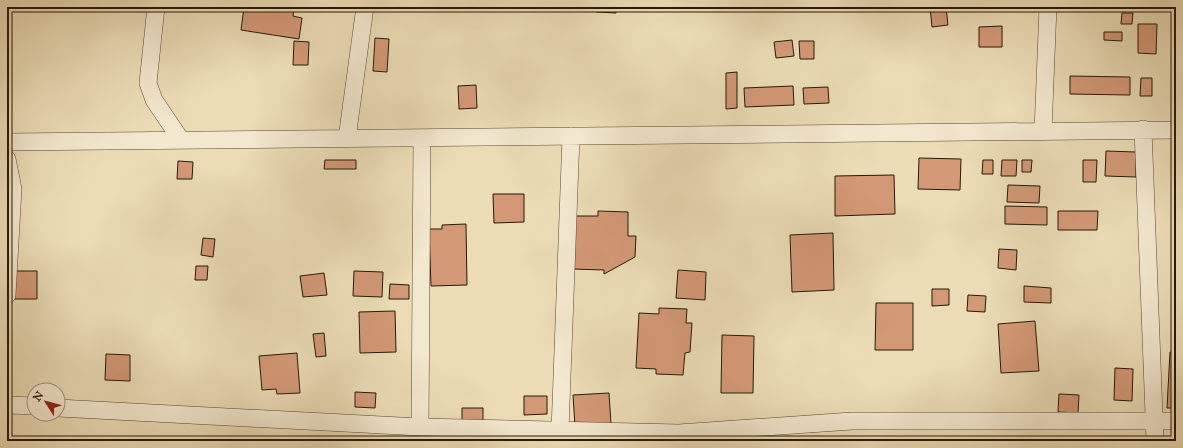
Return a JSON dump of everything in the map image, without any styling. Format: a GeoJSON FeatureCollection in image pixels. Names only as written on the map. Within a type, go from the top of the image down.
{"type":"FeatureCollection","features":[{"type":"Feature","properties":{"kind":"street"},"geometry":{"type":"LineString","coordinates":[[156,7],[148,83],[154,100],[181,140]]}},
{"type":"Feature","properties":{"kind":"street"},"geometry":{"type":"LineString","coordinates":[[347,138],[365,7]]}},
{"type":"Feature","properties":{"kind":"street"},"geometry":{"type":"LineString","coordinates":[[1042,131],[1048,7]]}},
{"type":"Feature","properties":{"kind":"street"},"geometry":{"type":"LineString","coordinates":[[7,142],[1144,129],[1176,130]]}},
{"type":"Feature","properties":{"kind":"street"},"geometry":{"type":"LineString","coordinates":[[1144,129],[1154,441]]}},
{"type":"Feature","properties":{"kind":"street"},"geometry":{"type":"LineString","coordinates":[[560,431],[571,136]]}},
{"type":"Feature","properties":{"kind":"street"},"geometry":{"type":"LineString","coordinates":[[420,427],[422,138]]}},
{"type":"Feature","properties":{"kind":"street"},"geometry":{"type":"LineString","coordinates":[[7,160],[13,189],[7,295]]}},
{"type":"Feature","properties":{"kind":"street"},"geometry":{"type":"LineString","coordinates":[[7,405],[26,406]]}},
{"type":"Feature","properties":{"kind":"street"},"geometry":{"type":"LineString","coordinates":[[66,408],[420,427],[679,433],[852,422],[1176,421]]}},
{"type":"Feature","properties":{"kind":"building"},"geometry":{"type":"Polygon","coordinates":[[[49,7],[74,7],[74,8],[49,9],[49,7]]]}},
{"type":"Feature","properties":{"kind":"building"},"geometry":{"type":"Polygon","coordinates":[[[244,7],[294,7],[293,16],[302,18],[299,39],[241,30],[244,7]]]}},
{"type":"Feature","properties":{"kind":"building"},"geometry":{"type":"Polygon","coordinates":[[[597,7],[616,7],[616,13],[596,12],[597,7]]]}},
{"type":"Feature","properties":{"kind":"building"},"geometry":{"type":"Polygon","coordinates":[[[930,7],[946,7],[948,25],[932,27],[930,7]]]}},
{"type":"Feature","properties":{"kind":"building"},"geometry":{"type":"Polygon","coordinates":[[[1122,13],[1133,13],[1132,24],[1121,24],[1122,13]]]}},
{"type":"Feature","properties":{"kind":"building"},"geometry":{"type":"Polygon","coordinates":[[[1138,24],[1157,24],[1156,54],[1138,53],[1138,24]]]}},
{"type":"Feature","properties":{"kind":"building"},"geometry":{"type":"Polygon","coordinates":[[[1002,26],[1002,47],[979,47],[979,27],[1002,26]]]}},
{"type":"Feature","properties":{"kind":"building"},"geometry":{"type":"Polygon","coordinates":[[[1104,32],[1122,32],[1122,41],[1104,40],[1104,32]]]}},
{"type":"Feature","properties":{"kind":"building"},"geometry":{"type":"Polygon","coordinates":[[[375,38],[389,39],[387,72],[373,71],[375,38]]]}},
{"type":"Feature","properties":{"kind":"building"},"geometry":{"type":"Polygon","coordinates":[[[792,40],[794,56],[776,58],[774,42],[792,40]]]}},
{"type":"Feature","properties":{"kind":"building"},"geometry":{"type":"Polygon","coordinates":[[[294,41],[309,42],[308,65],[293,65],[294,41]]]}},
{"type":"Feature","properties":{"kind":"building"},"geometry":{"type":"Polygon","coordinates":[[[799,41],[814,41],[814,59],[800,59],[799,41]]]}},
{"type":"Feature","properties":{"kind":"building"},"geometry":{"type":"Polygon","coordinates":[[[737,72],[737,108],[726,109],[726,73],[737,72]]]}},
{"type":"Feature","properties":{"kind":"building"},"geometry":{"type":"Polygon","coordinates":[[[1070,76],[1130,77],[1130,95],[1070,94],[1070,76]]]}},
{"type":"Feature","properties":{"kind":"building"},"geometry":{"type":"Polygon","coordinates":[[[1141,78],[1152,78],[1152,96],[1140,96],[1141,78]]]}},
{"type":"Feature","properties":{"kind":"building"},"geometry":{"type":"Polygon","coordinates":[[[476,85],[477,108],[459,109],[458,86],[476,85]]]}},
{"type":"Feature","properties":{"kind":"building"},"geometry":{"type":"Polygon","coordinates":[[[793,86],[794,105],[745,107],[744,88],[793,86]]]}},
{"type":"Feature","properties":{"kind":"building"},"geometry":{"type":"Polygon","coordinates":[[[828,87],[829,103],[804,104],[803,88],[828,87]]]}},
{"type":"Feature","properties":{"kind":"building"},"geometry":{"type":"Polygon","coordinates":[[[1106,151],[1136,152],[1136,177],[1105,176],[1106,151]]]}},
{"type":"Feature","properties":{"kind":"building"},"geometry":{"type":"Polygon","coordinates":[[[919,158],[961,159],[960,190],[918,189],[919,158]]]}},
{"type":"Feature","properties":{"kind":"building"},"geometry":{"type":"Polygon","coordinates":[[[325,160],[356,160],[356,169],[324,169],[325,160]]]}},
{"type":"Feature","properties":{"kind":"building"},"geometry":{"type":"Polygon","coordinates":[[[983,160],[993,160],[993,174],[982,174],[983,160]]]}},
{"type":"Feature","properties":{"kind":"building"},"geometry":{"type":"Polygon","coordinates":[[[1002,160],[1017,160],[1016,176],[1001,176],[1002,160]]]}},
{"type":"Feature","properties":{"kind":"building"},"geometry":{"type":"Polygon","coordinates":[[[1022,160],[1032,160],[1031,172],[1022,172],[1022,160]]]}},
{"type":"Feature","properties":{"kind":"building"},"geometry":{"type":"Polygon","coordinates":[[[1083,160],[1097,160],[1096,182],[1083,182],[1083,160]]]}},
{"type":"Feature","properties":{"kind":"building"},"geometry":{"type":"Polygon","coordinates":[[[178,161],[193,162],[192,179],[177,179],[178,161]]]}},
{"type":"Feature","properties":{"kind":"building"},"geometry":{"type":"Polygon","coordinates":[[[894,175],[895,214],[835,216],[835,176],[894,175]]]}},
{"type":"Feature","properties":{"kind":"building"},"geometry":{"type":"Polygon","coordinates":[[[1008,185],[1040,186],[1039,203],[1007,202],[1008,185]]]}},
{"type":"Feature","properties":{"kind":"building"},"geometry":{"type":"Polygon","coordinates":[[[493,194],[524,194],[524,222],[494,223],[493,194]]]}},
{"type":"Feature","properties":{"kind":"building"},"geometry":{"type":"Polygon","coordinates":[[[1005,206],[1047,207],[1047,225],[1005,224],[1005,206]]]}},
{"type":"Feature","properties":{"kind":"building"},"geometry":{"type":"Polygon","coordinates":[[[598,211],[628,212],[628,236],[636,236],[635,257],[604,274],[604,270],[573,269],[575,216],[598,216],[598,211]]]}},
{"type":"Feature","properties":{"kind":"building"},"geometry":{"type":"Polygon","coordinates":[[[1058,211],[1098,211],[1097,230],[1058,230],[1058,211]]]}},
{"type":"Feature","properties":{"kind":"building"},"geometry":{"type":"Polygon","coordinates":[[[466,224],[467,285],[431,286],[429,229],[442,229],[442,225],[466,224]]]}},
{"type":"Feature","properties":{"kind":"building"},"geometry":{"type":"Polygon","coordinates":[[[833,233],[834,290],[792,292],[790,235],[833,233]]]}},
{"type":"Feature","properties":{"kind":"building"},"geometry":{"type":"Polygon","coordinates":[[[203,238],[215,239],[213,257],[201,255],[203,238]]]}},
{"type":"Feature","properties":{"kind":"building"},"geometry":{"type":"Polygon","coordinates":[[[999,249],[1017,250],[1016,270],[998,268],[999,249]]]}},
{"type":"Feature","properties":{"kind":"building"},"geometry":{"type":"Polygon","coordinates":[[[196,266],[208,266],[207,280],[195,280],[196,266]]]}},
{"type":"Feature","properties":{"kind":"building"},"geometry":{"type":"Polygon","coordinates":[[[678,270],[706,272],[705,300],[676,298],[678,270]]]}},
{"type":"Feature","properties":{"kind":"building"},"geometry":{"type":"Polygon","coordinates":[[[12,271],[37,271],[37,299],[12,299],[12,271]]]}},
{"type":"Feature","properties":{"kind":"building"},"geometry":{"type":"Polygon","coordinates":[[[354,271],[383,272],[382,297],[353,296],[354,271]]]}},
{"type":"Feature","properties":{"kind":"building"},"geometry":{"type":"Polygon","coordinates":[[[324,273],[327,295],[303,297],[300,276],[324,273]]]}},
{"type":"Feature","properties":{"kind":"building"},"geometry":{"type":"Polygon","coordinates":[[[390,284],[409,285],[409,299],[389,299],[390,284]]]}},
{"type":"Feature","properties":{"kind":"building"},"geometry":{"type":"Polygon","coordinates":[[[1024,286],[1051,288],[1051,303],[1024,302],[1024,286]]]}},
{"type":"Feature","properties":{"kind":"building"},"geometry":{"type":"Polygon","coordinates":[[[932,289],[949,289],[949,305],[932,306],[932,289]]]}},
{"type":"Feature","properties":{"kind":"building"},"geometry":{"type":"Polygon","coordinates":[[[968,295],[986,296],[985,312],[967,311],[968,295]]]}},
{"type":"Feature","properties":{"kind":"building"},"geometry":{"type":"Polygon","coordinates":[[[876,303],[913,303],[913,350],[875,350],[876,303]]]}},
{"type":"Feature","properties":{"kind":"building"},"geometry":{"type":"Polygon","coordinates":[[[659,308],[687,309],[686,323],[692,323],[690,352],[685,353],[683,375],[656,374],[656,369],[636,368],[639,313],[659,314],[659,308]]]}},
{"type":"Feature","properties":{"kind":"building"},"geometry":{"type":"Polygon","coordinates":[[[395,311],[396,352],[360,353],[359,312],[395,311]]]}},
{"type":"Feature","properties":{"kind":"building"},"geometry":{"type":"Polygon","coordinates":[[[1035,321],[1039,371],[1001,373],[998,324],[1035,321]]]}},
{"type":"Feature","properties":{"kind":"building"},"geometry":{"type":"Polygon","coordinates":[[[324,333],[326,356],[316,357],[313,334],[324,333]]]}},
{"type":"Feature","properties":{"kind":"building"},"geometry":{"type":"Polygon","coordinates":[[[722,335],[754,336],[753,393],[721,393],[722,335]]]}},
{"type":"Feature","properties":{"kind":"building"},"geometry":{"type":"Polygon","coordinates":[[[1170,352],[1176,353],[1176,408],[1167,408],[1170,352]]]}},
{"type":"Feature","properties":{"kind":"building"},"geometry":{"type":"Polygon","coordinates":[[[297,353],[300,393],[277,394],[276,389],[262,390],[259,356],[297,353]]]}},
{"type":"Feature","properties":{"kind":"building"},"geometry":{"type":"Polygon","coordinates":[[[106,354],[130,355],[130,381],[105,380],[106,354]]]}},
{"type":"Feature","properties":{"kind":"building"},"geometry":{"type":"Polygon","coordinates":[[[1115,368],[1133,369],[1132,401],[1114,400],[1115,368]]]}},
{"type":"Feature","properties":{"kind":"building"},"geometry":{"type":"Polygon","coordinates":[[[355,392],[376,393],[375,408],[355,407],[355,392]]]}},
{"type":"Feature","properties":{"kind":"building"},"geometry":{"type":"Polygon","coordinates":[[[609,393],[611,424],[575,426],[573,395],[609,393]]]}},
{"type":"Feature","properties":{"kind":"building"},"geometry":{"type":"Polygon","coordinates":[[[1059,394],[1079,395],[1078,413],[1058,412],[1059,394]]]}},
{"type":"Feature","properties":{"kind":"building"},"geometry":{"type":"Polygon","coordinates":[[[524,396],[547,396],[547,414],[524,415],[524,396]]]}},
{"type":"Feature","properties":{"kind":"building"},"geometry":{"type":"Polygon","coordinates":[[[462,408],[483,408],[483,424],[462,423],[462,408]]]}}]}
